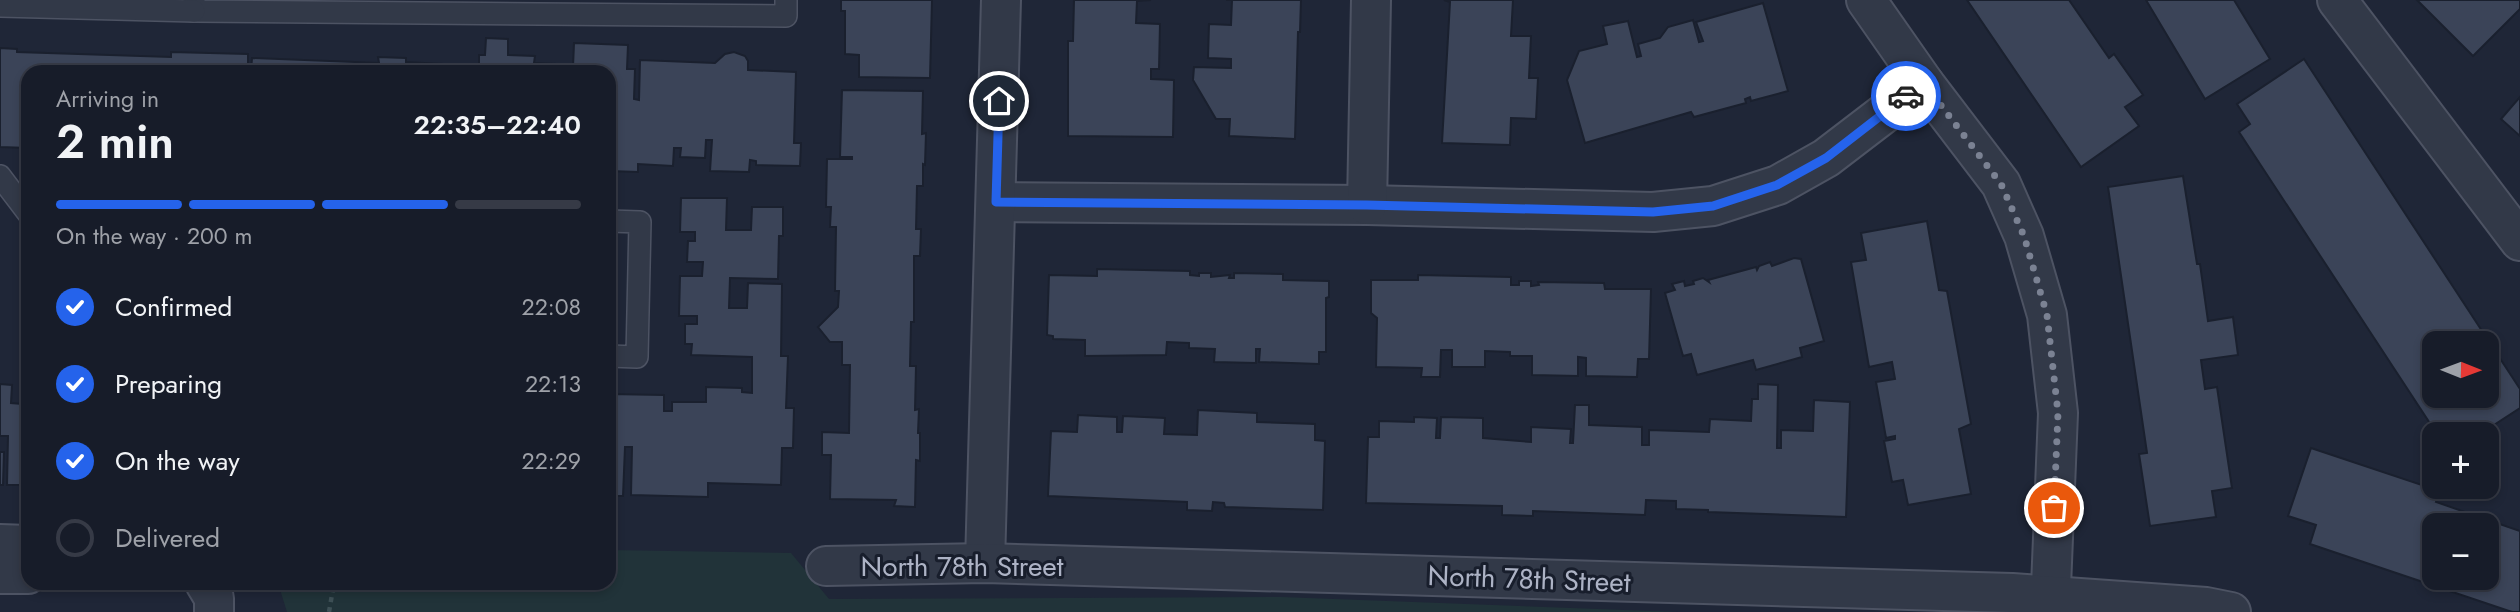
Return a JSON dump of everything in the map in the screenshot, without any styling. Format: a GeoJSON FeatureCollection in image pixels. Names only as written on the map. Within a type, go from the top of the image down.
{"type":"FeatureCollection","features":[{"type":"Feature","properties":{"kind":"street"},"geometry":{"type":"LineString","coordinates":[[985,564],[1001,0]]}},
{"type":"Feature","properties":{"kind":"street"},"geometry":{"type":"LineString","coordinates":[[1367,205],[1371,0]]}},
{"type":"Feature","properties":{"kind":"street"},"geometry":{"type":"LineString","coordinates":[[1866,0],[1924,83],[2001,184],[2024,236],[2047,315],[2058,413],[2050,604]]}},
{"type":"Feature","properties":{"kind":"street"},"geometry":{"type":"LineString","coordinates":[[2337,0],[2520,241]]}},
{"type":"Feature","properties":{"kind":"street"},"geometry":{"type":"LineString","coordinates":[[996,202],[1367,205],[1653,212],[1713,206],[1777,185],[1826,158],[1924,83]]}},
{"type":"Feature","properties":{"kind":"street"},"geometry":{"type":"LineString","coordinates":[[0,544],[21,545]]}},
{"type":"Feature","properties":{"kind":"street","name":"North 78th Street"},"geometry":{"type":"LineString","coordinates":[[826,566],[985,564],[2050,604],[2206,607],[2231,612]]}},
{"type":"Feature","properties":{"kind":"street"},"geometry":{"type":"LineString","coordinates":[[0,574],[21,574]]}},
{"type":"Feature","properties":{"kind":"street"},"geometry":{"type":"LineString","coordinates":[[209,590],[214,598],[214,612]]}},
{"type":"Feature","properties":{"kind":"lane"},"geometry":{"type":"LineString","coordinates":[[0,6],[452,6],[786,16],[786,0]]}},
{"type":"Feature","properties":{"kind":"lane"},"geometry":{"type":"LineString","coordinates":[[0,176],[21,204]]}},
{"type":"Feature","properties":{"kind":"lane"},"geometry":{"type":"LineString","coordinates":[[616,221],[640,222],[637,357],[616,356]]}},
{"type":"Feature","properties":{"kind":"path"},"geometry":{"type":"LineString","coordinates":[[328,612],[333,590]]}},
{"type":"Feature","properties":{"kind":"shaded area"},"geometry":{"type":"Polygon","coordinates":[[[616,550],[791,553],[829,599],[1281,597],[1678,612],[287,612],[280,590],[616,590],[616,550]]]}},
{"type":"Feature","properties":{"kind":"building"},"geometry":{"type":"Polygon","coordinates":[[[841,0],[932,0],[930,78],[859,77],[859,55],[845,54],[845,11],[841,11],[841,0]]]}},
{"type":"Feature","properties":{"kind":"building"},"geometry":{"type":"Polygon","coordinates":[[[1074,0],[1151,0],[1137,1],[1136,23],[1160,24],[1159,69],[1151,69],[1151,79],[1174,80],[1173,137],[1068,136],[1068,41],[1073,41],[1074,0]]]}},
{"type":"Feature","properties":{"kind":"building"},"geometry":{"type":"Polygon","coordinates":[[[1232,0],[1301,0],[1295,139],[1229,136],[1230,119],[1216,119],[1193,80],[1194,67],[1231,68],[1231,59],[1208,58],[1209,24],[1231,25],[1232,0]]]}},
{"type":"Feature","properties":{"kind":"building"},"geometry":{"type":"Polygon","coordinates":[[[1444,0],[1513,0],[1511,36],[1531,36],[1529,78],[1538,78],[1536,119],[1511,118],[1510,145],[1442,143],[1450,2],[1444,0]]]}},
{"type":"Feature","properties":{"kind":"building"},"geometry":{"type":"Polygon","coordinates":[[[1967,0],[2069,0],[2109,58],[2114,54],[2143,95],[2125,107],[2139,126],[2081,167],[1967,0]]]}},
{"type":"Feature","properties":{"kind":"building"},"geometry":{"type":"Polygon","coordinates":[[[2146,0],[2234,0],[2270,59],[2205,99],[2146,0]]]}},
{"type":"Feature","properties":{"kind":"building"},"geometry":{"type":"Polygon","coordinates":[[[2417,0],[2520,0],[2520,9],[2473,56],[2417,0]]]}},
{"type":"Feature","properties":{"kind":"building"},"geometry":{"type":"Polygon","coordinates":[[[1763,3],[1788,91],[1751,101],[1750,97],[1745,99],[1746,103],[1694,117],[1691,112],[1585,143],[1567,80],[1579,51],[1607,44],[1603,26],[1628,21],[1637,57],[1641,56],[1638,44],[1660,38],[1668,27],[1693,20],[1699,42],[1703,41],[1696,22],[1763,3]]]}},
{"type":"Feature","properties":{"kind":"building"},"geometry":{"type":"Polygon","coordinates":[[[486,38],[508,39],[508,55],[535,56],[534,63],[556,65],[479,65],[479,55],[485,55],[486,38]]]}},
{"type":"Feature","properties":{"kind":"building"},"geometry":{"type":"Polygon","coordinates":[[[574,43],[628,45],[627,69],[635,69],[634,99],[639,100],[640,60],[715,63],[725,54],[734,52],[745,56],[748,70],[796,72],[794,143],[801,143],[800,166],[756,165],[756,161],[750,160],[749,172],[710,171],[712,140],[706,140],[705,158],[680,157],[681,148],[674,148],[673,166],[638,164],[638,172],[616,171],[616,65],[573,65],[574,43]]]}},
{"type":"Feature","properties":{"kind":"building"},"geometry":{"type":"Polygon","coordinates":[[[0,48],[17,49],[17,52],[171,57],[171,52],[248,54],[248,65],[21,65],[21,148],[0,147],[0,48]]]}},
{"type":"Feature","properties":{"kind":"building"},"geometry":{"type":"Polygon","coordinates":[[[378,57],[406,58],[406,62],[461,65],[252,65],[252,58],[379,63],[378,57]]]}},
{"type":"Feature","properties":{"kind":"building"},"geometry":{"type":"Polygon","coordinates":[[[2304,59],[2482,331],[2422,331],[2422,408],[2499,408],[2499,357],[2520,389],[2520,408],[2498,422],[2429,422],[2239,132],[2250,124],[2237,104],[2304,59]]]}},
{"type":"Feature","properties":{"kind":"building"},"geometry":{"type":"Polygon","coordinates":[[[842,90],[923,91],[922,134],[926,133],[925,165],[923,164],[923,186],[917,186],[916,229],[921,229],[920,256],[914,256],[914,322],[911,322],[910,366],[916,366],[915,410],[919,409],[920,433],[920,461],[916,460],[915,507],[894,506],[896,500],[830,499],[831,455],[822,455],[822,432],[849,433],[850,365],[842,365],[842,342],[830,342],[818,327],[838,307],[839,291],[835,291],[836,227],[830,227],[831,207],[826,207],[827,159],[852,159],[840,157],[842,90]]]}},
{"type":"Feature","properties":{"kind":"building"},"geometry":{"type":"Polygon","coordinates":[[[2520,97],[2520,136],[2501,119],[2520,97]]]}},
{"type":"Feature","properties":{"kind":"building"},"geometry":{"type":"Polygon","coordinates":[[[2183,176],[2208,321],[2233,317],[2238,355],[2201,360],[2205,389],[2217,387],[2232,488],[2212,491],[2216,517],[2150,526],[2139,454],[2147,453],[2108,187],[2183,176]]]}},
{"type":"Feature","properties":{"kind":"building"},"geometry":{"type":"Polygon","coordinates":[[[681,198],[727,198],[726,230],[751,230],[752,207],[783,207],[778,279],[730,278],[729,308],[747,308],[748,283],[782,284],[781,356],[788,356],[786,408],[794,408],[793,448],[782,448],[781,485],[708,483],[708,497],[631,495],[632,447],[625,447],[623,496],[616,496],[616,394],[664,395],[664,411],[672,411],[672,402],[706,402],[706,387],[742,388],[742,392],[752,393],[752,357],[691,355],[692,344],[685,344],[685,324],[697,324],[697,316],[679,316],[680,276],[702,276],[703,262],[687,262],[688,241],[695,241],[695,232],[680,232],[681,198]]]}},
{"type":"Feature","properties":{"kind":"building"},"geometry":{"type":"Polygon","coordinates":[[[1927,221],[1939,290],[1947,291],[1971,424],[1959,429],[1971,494],[1908,505],[1903,480],[1892,482],[1884,441],[1895,439],[1895,436],[1886,438],[1876,382],[1895,379],[1892,362],[1869,367],[1851,262],[1866,260],[1861,233],[1927,221]]]}},
{"type":"Feature","properties":{"kind":"building"},"geometry":{"type":"Polygon","coordinates":[[[1794,258],[1801,259],[1824,341],[1800,348],[1802,357],[1756,370],[1753,360],[1697,375],[1691,354],[1683,356],[1665,293],[1675,290],[1672,284],[1684,281],[1685,286],[1703,278],[1709,282],[1708,280],[1756,267],[1757,270],[1759,266],[1770,262],[1772,266],[1794,258]]]}},
{"type":"Feature","properties":{"kind":"building"},"geometry":{"type":"Polygon","coordinates":[[[1097,269],[1190,271],[1190,275],[1211,273],[1211,277],[1230,275],[1229,278],[1234,278],[1234,273],[1283,274],[1283,280],[1329,281],[1329,297],[1326,298],[1326,352],[1319,352],[1319,364],[1259,362],[1260,349],[1256,349],[1256,363],[1214,362],[1215,349],[1189,348],[1189,343],[1167,342],[1166,355],[1085,356],[1085,340],[1053,339],[1053,336],[1047,335],[1049,275],[1097,276],[1097,269]]]}},
{"type":"Feature","properties":{"kind":"building"},"geometry":{"type":"Polygon","coordinates":[[[1418,275],[1511,277],[1511,285],[1519,285],[1519,281],[1531,281],[1531,286],[1539,285],[1538,282],[1604,283],[1605,289],[1651,289],[1649,359],[1638,359],[1637,377],[1586,376],[1586,358],[1578,357],[1578,376],[1532,375],[1532,356],[1510,356],[1510,352],[1485,351],[1485,367],[1452,367],[1452,350],[1441,350],[1440,377],[1421,377],[1422,368],[1376,367],[1377,318],[1371,313],[1371,280],[1418,280],[1418,275]]]}},
{"type":"Feature","properties":{"kind":"building"},"geometry":{"type":"Polygon","coordinates":[[[0,384],[12,385],[11,403],[21,404],[21,485],[7,485],[8,436],[0,436],[0,384]]]}},
{"type":"Feature","properties":{"kind":"building"},"geometry":{"type":"Polygon","coordinates":[[[1758,384],[1778,385],[1777,448],[1781,448],[1781,430],[1813,431],[1814,400],[1850,402],[1846,517],[1708,512],[1676,509],[1676,501],[1646,500],[1645,515],[1533,511],[1533,516],[1502,515],[1502,506],[1366,503],[1368,437],[1379,437],[1379,421],[1414,422],[1414,417],[1437,418],[1436,438],[1440,438],[1441,417],[1483,418],[1483,438],[1531,442],[1531,427],[1571,429],[1570,443],[1573,443],[1575,405],[1589,405],[1589,425],[1642,427],[1642,445],[1649,445],[1649,430],[1709,432],[1710,419],[1751,421],[1752,399],[1758,399],[1758,384]]]}},
{"type":"Feature","properties":{"kind":"building"},"geometry":{"type":"Polygon","coordinates":[[[1198,410],[1257,413],[1257,422],[1315,424],[1315,440],[1325,441],[1323,510],[1225,507],[1224,503],[1213,502],[1212,511],[1187,510],[1187,502],[1048,496],[1051,431],[1077,432],[1078,415],[1117,417],[1117,432],[1122,432],[1123,416],[1165,418],[1164,434],[1197,435],[1198,410]]]}},
{"type":"Feature","properties":{"kind":"building"},"geometry":{"type":"Polygon","coordinates":[[[2311,448],[2422,485],[2422,499],[2437,499],[2436,502],[2468,513],[2422,513],[2422,582],[2310,544],[2316,525],[2288,516],[2311,448]]]}},
{"type":"Feature","properties":{"kind":"building"},"geometry":{"type":"Polygon","coordinates":[[[0,452],[4,452],[3,485],[0,485],[0,452]]]}},
{"type":"Feature","properties":{"kind":"building"},"geometry":{"type":"Polygon","coordinates":[[[2499,524],[2520,531],[2520,612],[2512,612],[2447,590],[2499,590],[2499,524]]]}},
{"type":"Feature","properties":{"kind":"way so far"},"geometry":{"type":"LineString","coordinates":[[1906,96],[1924,83],[2001,184],[2024,236],[2047,315],[2058,413],[2054,508]]}},
{"type":"Feature","properties":{"kind":"route"},"geometry":{"type":"LineString","coordinates":[[999,101],[996,202],[1367,205],[1653,212],[1713,206],[1777,185],[1826,158],[1906,96]]}}]}
